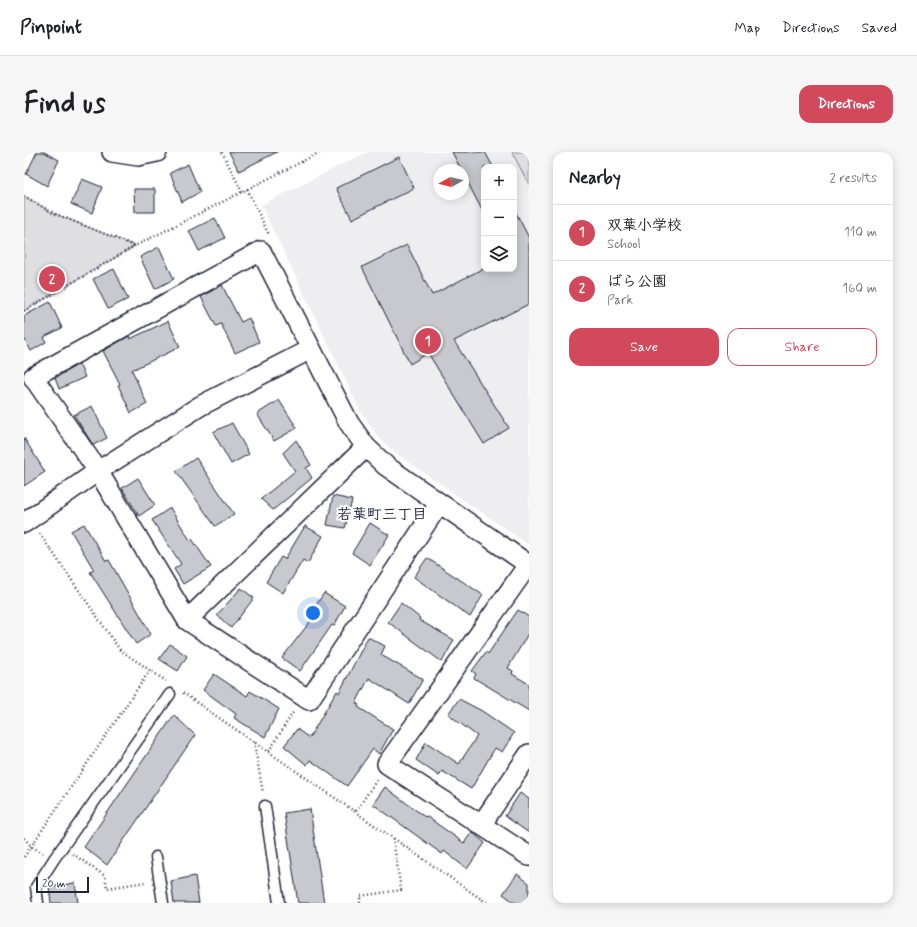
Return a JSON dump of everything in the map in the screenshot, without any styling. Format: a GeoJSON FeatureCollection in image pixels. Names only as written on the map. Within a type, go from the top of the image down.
{"type":"FeatureCollection","features":[{"type":"Feature","properties":{"kind":"street"},"geometry":{"type":"LineString","coordinates":[[112,152],[138,156],[157,152]]}},
{"type":"Feature","properties":{"kind":"street"},"geometry":{"type":"LineString","coordinates":[[439,504],[309,700],[187,620],[98,471],[32,376],[261,251],[349,423],[366,447],[386,466],[528,565],[387,764],[529,856]]}},
{"type":"Feature","properties":{"kind":"street"},"geometry":{"type":"LineString","coordinates":[[27,521],[98,471],[200,406],[311,349]]}},
{"type":"Feature","properties":{"kind":"street"},"geometry":{"type":"LineString","coordinates":[[187,620],[366,447]]}},
{"type":"Feature","properties":{"kind":"street"},"geometry":{"type":"LineString","coordinates":[[481,825],[529,754]]}},
{"type":"Feature","properties":{"kind":"lane"},"geometry":{"type":"LineString","coordinates":[[38,903],[36,887],[170,689]]}},
{"type":"Feature","properties":{"kind":"lane"},"geometry":{"type":"LineString","coordinates":[[265,806],[279,903]]}},
{"type":"Feature","properties":{"kind":"lane"},"geometry":{"type":"LineString","coordinates":[[156,856],[163,903]]}},
{"type":"Feature","properties":{"kind":"path"},"geometry":{"type":"LineString","coordinates":[[222,152],[242,192]]}},
{"type":"Feature","properties":{"kind":"path"},"geometry":{"type":"LineString","coordinates":[[24,311],[135,246],[321,152]]}},
{"type":"Feature","properties":{"kind":"path"},"geometry":{"type":"LineString","coordinates":[[246,189],[274,244],[261,251]]}},
{"type":"Feature","properties":{"kind":"path"},"geometry":{"type":"LineString","coordinates":[[24,196],[53,213],[135,246]]}},
{"type":"Feature","properties":{"kind":"path"},"geometry":{"type":"LineString","coordinates":[[27,521],[120,650],[150,670],[170,689]]}},
{"type":"Feature","properties":{"kind":"path"},"geometry":{"type":"LineString","coordinates":[[24,858],[150,670]]}},
{"type":"Feature","properties":{"kind":"path"},"geometry":{"type":"LineString","coordinates":[[182,692],[487,903]]}},
{"type":"Feature","properties":{"kind":"path"},"geometry":{"type":"LineString","coordinates":[[269,752],[304,696]]}},
{"type":"Feature","properties":{"kind":"path"},"geometry":{"type":"LineString","coordinates":[[254,742],[265,806]]}},
{"type":"Feature","properties":{"kind":"path"},"geometry":{"type":"LineString","coordinates":[[356,811],[387,764]]}},
{"type":"Feature","properties":{"kind":"path"},"geometry":{"type":"LineString","coordinates":[[360,903],[360,896],[401,890],[393,837]]}},
{"type":"Feature","properties":{"kind":"path"},"geometry":{"type":"LineString","coordinates":[[24,838],[32,846],[54,859]]}},
{"type":"Feature","properties":{"kind":"path"},"geometry":{"type":"LineString","coordinates":[[62,847],[104,876],[107,888],[160,880]]}},
{"type":"Feature","properties":{"kind":"shaded area"},"geometry":{"type":"Polygon","coordinates":[[[367,152],[529,152],[529,545],[398,455],[378,437],[361,412],[261,205],[367,152]]]}},
{"type":"Feature","properties":{"kind":"shaded area"},"geometry":{"type":"Polygon","coordinates":[[[512,152],[529,152],[529,185],[512,152]]]}},
{"type":"Feature","properties":{"kind":"shaded area"},"geometry":{"type":"Polygon","coordinates":[[[24,196],[53,213],[135,246],[24,311],[24,196]]]}},
{"type":"Feature","properties":{"kind":"building"},"geometry":{"type":"Polygon","coordinates":[[[37,152],[44,152],[59,160],[47,186],[26,174],[37,152]]]}},
{"type":"Feature","properties":{"kind":"building"},"geometry":{"type":"Polygon","coordinates":[[[229,152],[277,152],[239,171],[229,152]]]}},
{"type":"Feature","properties":{"kind":"building"},"geometry":{"type":"Polygon","coordinates":[[[452,152],[485,152],[491,164],[481,164],[481,208],[469,185],[469,164],[458,164],[452,152]]]}},
{"type":"Feature","properties":{"kind":"building"},"geometry":{"type":"Polygon","coordinates":[[[399,157],[414,188],[352,219],[336,188],[399,157]]]}},
{"type":"Feature","properties":{"kind":"building"},"geometry":{"type":"Polygon","coordinates":[[[188,164],[200,192],[182,202],[170,173],[188,164]]]}},
{"type":"Feature","properties":{"kind":"building"},"geometry":{"type":"Polygon","coordinates":[[[82,179],[102,187],[92,213],[71,204],[82,179]]]}},
{"type":"Feature","properties":{"kind":"building"},"geometry":{"type":"Polygon","coordinates":[[[134,189],[155,189],[155,212],[135,212],[134,189]]]}},
{"type":"Feature","properties":{"kind":"building"},"geometry":{"type":"Polygon","coordinates":[[[517,215],[529,238],[529,304],[454,341],[509,428],[484,444],[428,353],[410,364],[362,267],[407,245],[432,295],[481,270],[481,272],[517,272],[517,215]]]}},
{"type":"Feature","properties":{"kind":"building"},"geometry":{"type":"Polygon","coordinates":[[[215,218],[225,238],[199,251],[189,231],[215,218]]]}},
{"type":"Feature","properties":{"kind":"building"},"geometry":{"type":"Polygon","coordinates":[[[159,247],[174,279],[155,289],[140,257],[159,247]]]}},
{"type":"Feature","properties":{"kind":"building"},"geometry":{"type":"Polygon","coordinates":[[[114,269],[128,299],[108,309],[93,279],[114,269]]]}},
{"type":"Feature","properties":{"kind":"building"},"geometry":{"type":"Polygon","coordinates":[[[222,285],[241,322],[249,318],[259,342],[235,353],[221,324],[216,326],[201,297],[222,285]]]}},
{"type":"Feature","properties":{"kind":"building"},"geometry":{"type":"Polygon","coordinates":[[[50,302],[62,328],[44,337],[46,342],[31,351],[24,338],[24,316],[50,302]]]}},
{"type":"Feature","properties":{"kind":"building"},"geometry":{"type":"Polygon","coordinates":[[[168,321],[180,347],[132,370],[147,404],[131,413],[118,385],[120,384],[103,351],[129,336],[130,339],[168,321]]]}},
{"type":"Feature","properties":{"kind":"building"},"geometry":{"type":"Polygon","coordinates":[[[79,364],[85,377],[59,389],[55,378],[79,364]]]}},
{"type":"Feature","properties":{"kind":"building"},"geometry":{"type":"Polygon","coordinates":[[[279,400],[297,428],[274,441],[257,414],[279,400]]]}},
{"type":"Feature","properties":{"kind":"building"},"geometry":{"type":"Polygon","coordinates":[[[92,406],[107,438],[93,445],[74,415],[92,406]]]}},
{"type":"Feature","properties":{"kind":"building"},"geometry":{"type":"Polygon","coordinates":[[[232,423],[249,454],[231,464],[213,432],[232,423]]]}},
{"type":"Feature","properties":{"kind":"building"},"geometry":{"type":"Polygon","coordinates":[[[24,438],[45,472],[24,486],[24,438]]]}},
{"type":"Feature","properties":{"kind":"building"},"geometry":{"type":"Polygon","coordinates":[[[296,440],[311,465],[306,468],[312,478],[273,510],[261,499],[295,471],[283,453],[296,440]]]}},
{"type":"Feature","properties":{"kind":"building"},"geometry":{"type":"Polygon","coordinates":[[[196,458],[234,514],[215,526],[176,471],[196,458]]]}},
{"type":"Feature","properties":{"kind":"building"},"geometry":{"type":"Polygon","coordinates":[[[138,478],[155,505],[139,516],[122,488],[138,478]]]}},
{"type":"Feature","properties":{"kind":"building"},"geometry":{"type":"Polygon","coordinates":[[[333,496],[352,500],[345,528],[327,525],[333,496]]]}},
{"type":"Feature","properties":{"kind":"building"},"geometry":{"type":"Polygon","coordinates":[[[170,508],[190,540],[192,539],[211,567],[183,584],[174,569],[181,564],[152,520],[170,508]]]}},
{"type":"Feature","properties":{"kind":"building"},"geometry":{"type":"Polygon","coordinates":[[[370,523],[389,535],[370,565],[352,553],[370,523]]]}},
{"type":"Feature","properties":{"kind":"building"},"geometry":{"type":"Polygon","coordinates":[[[84,524],[106,561],[109,560],[151,634],[136,644],[90,572],[94,570],[71,531],[84,524]]]}},
{"type":"Feature","properties":{"kind":"building"},"geometry":{"type":"Polygon","coordinates":[[[305,526],[323,536],[308,563],[303,560],[283,593],[266,582],[281,557],[285,559],[305,526]]]}},
{"type":"Feature","properties":{"kind":"building"},"geometry":{"type":"Polygon","coordinates":[[[427,558],[483,595],[470,617],[414,577],[427,558]]]}},
{"type":"Feature","properties":{"kind":"building"},"geometry":{"type":"Polygon","coordinates":[[[241,588],[254,598],[231,628],[217,615],[241,588]]]}},
{"type":"Feature","properties":{"kind":"building"},"geometry":{"type":"Polygon","coordinates":[[[324,593],[345,606],[334,626],[332,625],[300,671],[282,658],[316,614],[312,611],[324,593]]]}},
{"type":"Feature","properties":{"kind":"building"},"geometry":{"type":"Polygon","coordinates":[[[401,603],[420,618],[419,620],[454,640],[442,662],[388,622],[401,603]]]}},
{"type":"Feature","properties":{"kind":"building"},"geometry":{"type":"Polygon","coordinates":[[[518,610],[529,617],[529,632],[508,668],[513,671],[512,674],[529,684],[529,711],[474,678],[476,674],[472,671],[486,652],[488,654],[518,610]]]}},
{"type":"Feature","properties":{"kind":"building"},"geometry":{"type":"Polygon","coordinates":[[[368,637],[385,646],[381,655],[423,679],[409,704],[369,678],[356,703],[359,705],[358,707],[393,729],[379,754],[373,749],[347,786],[310,760],[307,765],[284,746],[297,729],[309,738],[337,691],[339,693],[368,637]]]}},
{"type":"Feature","properties":{"kind":"building"},"geometry":{"type":"Polygon","coordinates":[[[170,644],[187,656],[178,671],[159,659],[170,644]]]}},
{"type":"Feature","properties":{"kind":"building"},"geometry":{"type":"Polygon","coordinates":[[[214,674],[247,696],[250,691],[279,709],[265,737],[234,718],[236,714],[203,690],[214,674]]]}},
{"type":"Feature","properties":{"kind":"building"},"geometry":{"type":"Polygon","coordinates":[[[459,699],[482,711],[514,733],[502,752],[495,748],[471,789],[442,771],[439,776],[416,760],[426,742],[459,764],[477,736],[448,714],[459,699]]]}},
{"type":"Feature","properties":{"kind":"building"},"geometry":{"type":"Polygon","coordinates":[[[174,715],[195,735],[107,865],[84,847],[174,715]]]}},
{"type":"Feature","properties":{"kind":"building"},"geometry":{"type":"Polygon","coordinates":[[[385,787],[425,817],[426,816],[464,843],[472,832],[485,843],[467,869],[444,851],[442,854],[373,804],[385,787]]]}},
{"type":"Feature","properties":{"kind":"building"},"geometry":{"type":"Polygon","coordinates":[[[520,793],[529,799],[529,833],[505,816],[520,793]]]}},
{"type":"Feature","properties":{"kind":"building"},"geometry":{"type":"Polygon","coordinates":[[[310,809],[324,903],[298,903],[284,813],[310,809]]]}},
{"type":"Feature","properties":{"kind":"building"},"geometry":{"type":"Polygon","coordinates":[[[517,874],[529,883],[529,903],[515,903],[503,894],[517,874]]]}},
{"type":"Feature","properties":{"kind":"building"},"geometry":{"type":"Polygon","coordinates":[[[195,876],[199,903],[174,903],[171,881],[195,876]]]}},
{"type":"Feature","properties":{"kind":"building"},"geometry":{"type":"Polygon","coordinates":[[[75,883],[78,903],[51,903],[49,887],[75,883]]]}},
{"type":"Feature","properties":{"kind":"place","name":"ばら公園"},"geometry":{"type":"Point","coordinates":[52,279]}},
{"type":"Feature","properties":{"kind":"place","name":"双葉小学校"},"geometry":{"type":"Point","coordinates":[428,341]}},
{"type":"Feature","properties":{"kind":"district","name":"若葉町三丁目"},"geometry":{"type":"Point","coordinates":[382,515]}}]}
